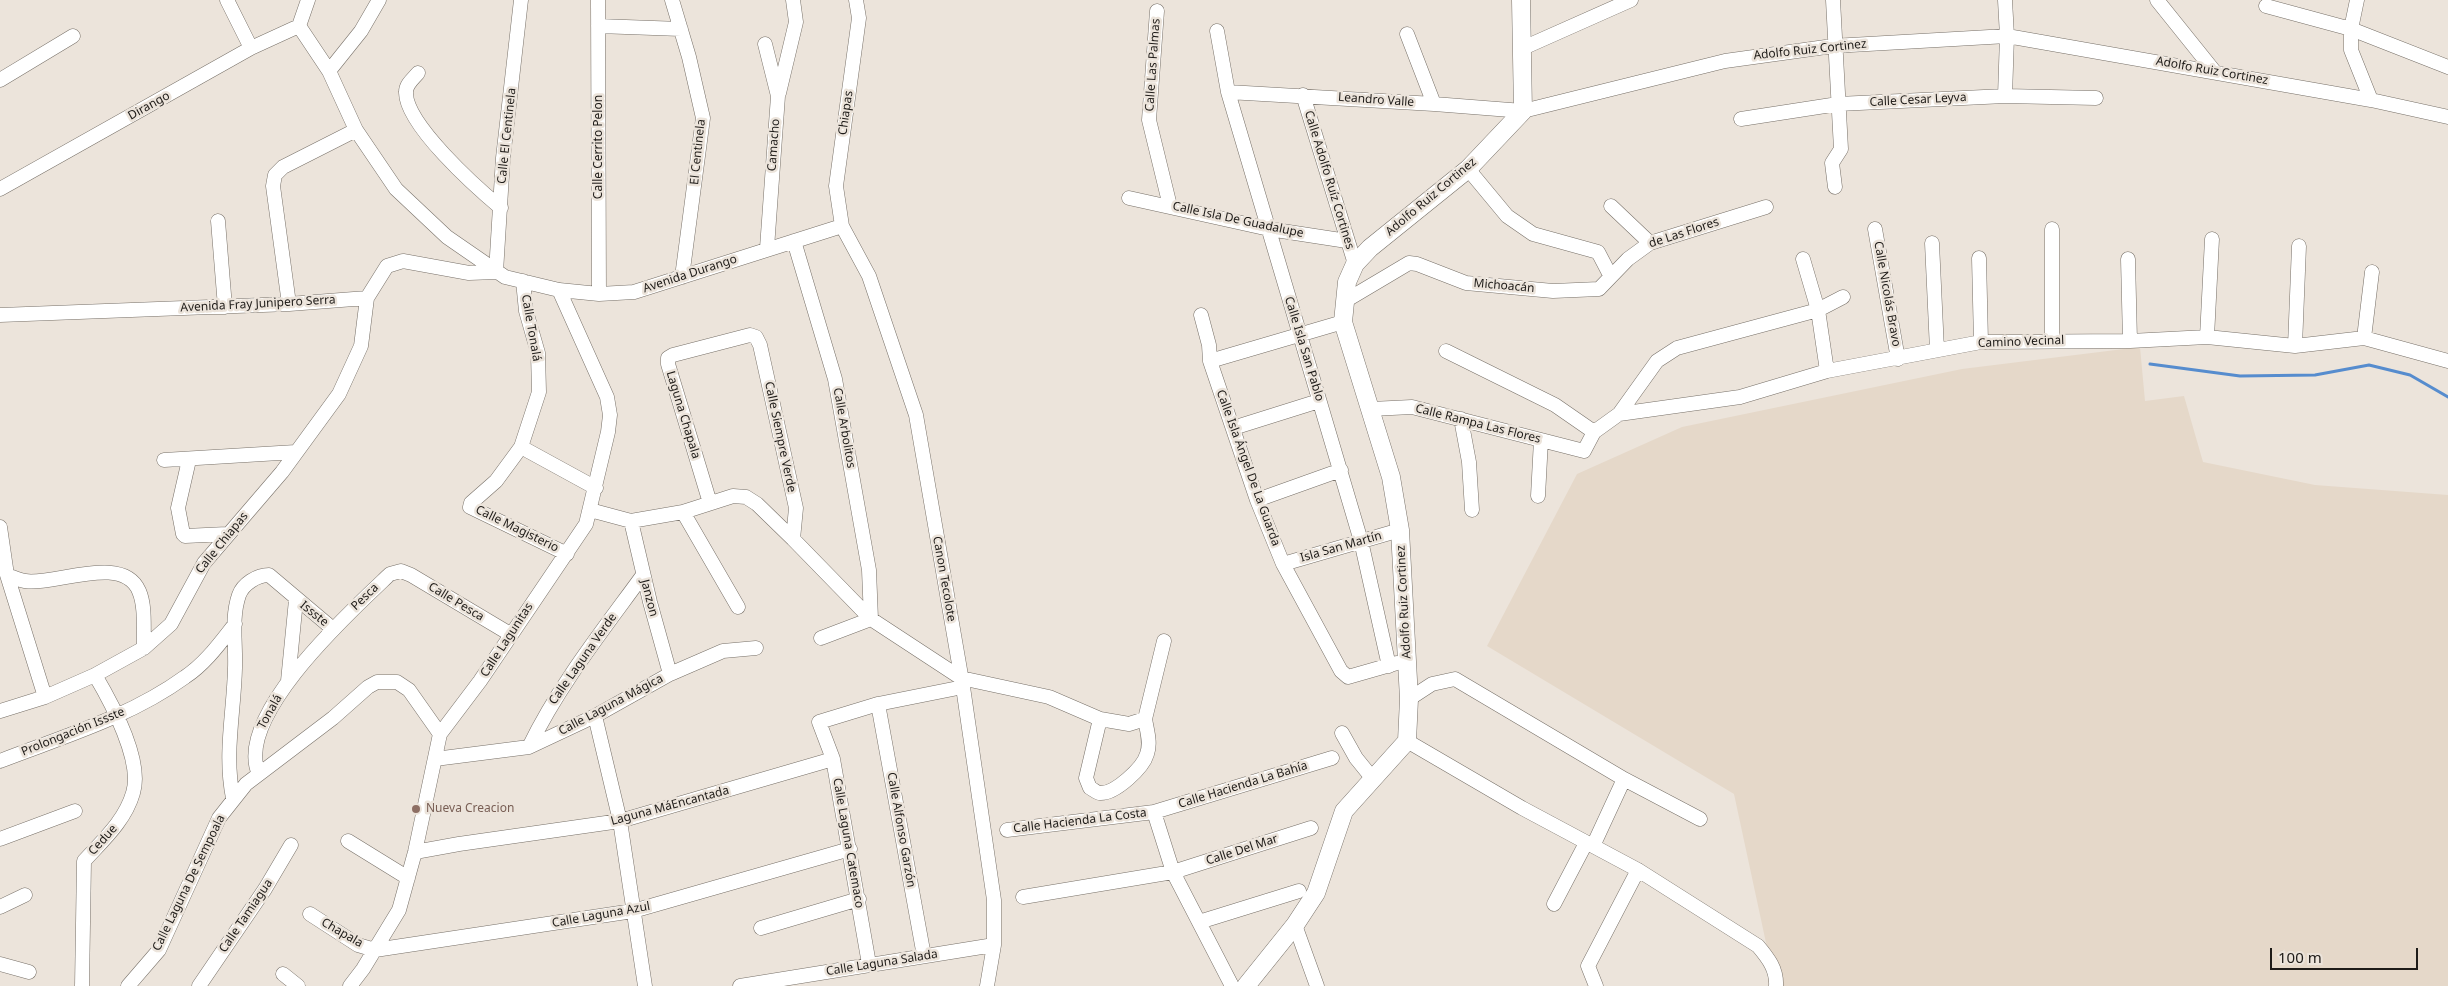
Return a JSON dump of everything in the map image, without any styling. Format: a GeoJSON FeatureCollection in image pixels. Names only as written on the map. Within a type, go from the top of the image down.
{"type":"FeatureCollection","features":[{"type":"Feature","properties":{"kind":"main road"},"geometry":{"type":"LineString","coordinates":[[1520,0],[1523,111]]}},
{"type":"Feature","properties":{"kind":"main road","name":"Adolfo Ruiz Cortinez"},"geometry":{"type":"LineString","coordinates":[[1407,741],[1409,699],[1400,530],[1391,477],[1343,322],[1347,282],[1356,264],[1370,248],[1468,169],[1523,111]]}},
{"type":"Feature","properties":{"kind":"main road"},"geometry":{"type":"LineString","coordinates":[[1246,986],[1295,925],[1316,892],[1344,811],[1407,741]]}},
{"type":"Feature","properties":{"kind":"street"},"geometry":{"type":"LineString","coordinates":[[228,0],[251,48]]}},
{"type":"Feature","properties":{"kind":"street"},"geometry":{"type":"LineString","coordinates":[[299,26],[308,0]]}},
{"type":"Feature","properties":{"kind":"street"},"geometry":{"type":"LineString","coordinates":[[329,72],[361,31],[379,0]]}},
{"type":"Feature","properties":{"kind":"street","name":"Calle El Centinela"},"geometry":{"type":"LineString","coordinates":[[496,272],[502,158],[520,27],[521,0]]}},
{"type":"Feature","properties":{"kind":"street","name":"Calle Cerrito Pelon"},"geometry":{"type":"LineString","coordinates":[[598,0],[599,294]]}},
{"type":"Feature","properties":{"kind":"street","name":"El Centinela"},"geometry":{"type":"LineString","coordinates":[[672,0],[690,57],[703,118],[682,277]]}},
{"type":"Feature","properties":{"kind":"street"},"geometry":{"type":"LineString","coordinates":[[778,96],[796,22],[793,0]]}},
{"type":"Feature","properties":{"kind":"street","name":"Chiapas"},"geometry":{"type":"LineString","coordinates":[[842,226],[836,186],[859,18],[856,0]]}},
{"type":"Feature","properties":{"kind":"street"},"geometry":{"type":"LineString","coordinates":[[1522,48],[1631,0]]}},
{"type":"Feature","properties":{"kind":"street"},"geometry":{"type":"LineString","coordinates":[[1833,0],[1833,46],[1840,149],[1832,163],[1835,186]]}},
{"type":"Feature","properties":{"kind":"street"},"geometry":{"type":"LineString","coordinates":[[2005,0],[2007,36],[2005,96]]}},
{"type":"Feature","properties":{"kind":"street"},"geometry":{"type":"LineString","coordinates":[[2157,0],[2214,71]]}},
{"type":"Feature","properties":{"kind":"street"},"geometry":{"type":"LineString","coordinates":[[2357,0],[2351,29],[2351,50],[2371,100]]}},
{"type":"Feature","properties":{"kind":"street"},"geometry":{"type":"LineString","coordinates":[[2266,6],[2351,29],[2448,67]]}},
{"type":"Feature","properties":{"kind":"street","name":"Calle Las Palmas"},"geometry":{"type":"LineString","coordinates":[[1157,11],[1149,120],[1170,206]]}},
{"type":"Feature","properties":{"kind":"street","name":"Dirango"},"geometry":{"type":"LineString","coordinates":[[0,189],[251,48],[299,26]]}},
{"type":"Feature","properties":{"kind":"street","name":"Avenida Durango"},"geometry":{"type":"LineString","coordinates":[[299,26],[329,72],[356,130],[396,189],[446,237],[504,277],[559,290],[599,294],[634,292],[767,248],[842,226]]}},
{"type":"Feature","properties":{"kind":"street"},"geometry":{"type":"LineString","coordinates":[[598,26],[681,29]]}},
{"type":"Feature","properties":{"kind":"street","name":"Calle Isla San Pablo"},"geometry":{"type":"LineString","coordinates":[[1217,31],[1228,92],[1298,334],[1320,400],[1361,541],[1389,666]]}},
{"type":"Feature","properties":{"kind":"street"},"geometry":{"type":"LineString","coordinates":[[1407,34],[1434,104]]}},
{"type":"Feature","properties":{"kind":"street"},"geometry":{"type":"LineString","coordinates":[[0,80],[73,36]]}},
{"type":"Feature","properties":{"kind":"street","name":"Adolfo Ruiz Cortinez"},"geometry":{"type":"LineString","coordinates":[[1523,111],[1725,61],[1833,46],[2007,36],[2214,71],[2371,100],[2448,117]]}},
{"type":"Feature","properties":{"kind":"street","name":"Camacho"},"geometry":{"type":"LineString","coordinates":[[765,44],[778,96],[767,248]]}},
{"type":"Feature","properties":{"kind":"street"},"geometry":{"type":"LineString","coordinates":[[418,73],[407,85],[406,93],[418,122],[441,151],[500,208]]}},
{"type":"Feature","properties":{"kind":"street","name":"Leandro Valle"},"geometry":{"type":"LineString","coordinates":[[1228,92],[1302,95],[1523,111]]}},
{"type":"Feature","properties":{"kind":"street","name":"Calle Adolfo Ruíz Cortines"},"geometry":{"type":"LineString","coordinates":[[1302,95],[1347,241],[1356,264]]}},
{"type":"Feature","properties":{"kind":"street","name":"Calle Cesar Leyva"},"geometry":{"type":"LineString","coordinates":[[1741,119],[1838,104],[2005,96],[2096,98]]}},
{"type":"Feature","properties":{"kind":"street"},"geometry":{"type":"LineString","coordinates":[[289,304],[273,186],[275,175],[283,167],[356,130]]}},
{"type":"Feature","properties":{"kind":"street"},"geometry":{"type":"LineString","coordinates":[[1468,169],[1507,216],[1533,234],[1598,252],[1610,275]]}},
{"type":"Feature","properties":{"kind":"street","name":"Calle Isla De Guadalupe"},"geometry":{"type":"LineString","coordinates":[[1129,198],[1269,229],[1347,241]]}},
{"type":"Feature","properties":{"kind":"street"},"geometry":{"type":"LineString","coordinates":[[1611,206],[1650,243]]}},
{"type":"Feature","properties":{"kind":"street","name":"de Las Flores"},"geometry":{"type":"LineString","coordinates":[[1610,275],[1650,243],[1766,207]]}},
{"type":"Feature","properties":{"kind":"street"},"geometry":{"type":"LineString","coordinates":[[218,221],[225,307]]}},
{"type":"Feature","properties":{"kind":"street","name":"Canon Tecolote"},"geometry":{"type":"LineString","coordinates":[[842,226],[869,276],[916,415],[962,682],[994,900],[994,945],[987,986]]}},
{"type":"Feature","properties":{"kind":"street","name":"Calle Nicolás Bravo"},"geometry":{"type":"LineString","coordinates":[[1875,229],[1898,359]]}},
{"type":"Feature","properties":{"kind":"street"},"geometry":{"type":"LineString","coordinates":[[2052,229],[2052,341]]}},
{"type":"Feature","properties":{"kind":"street"},"geometry":{"type":"LineString","coordinates":[[2207,337],[2212,239]]}},
{"type":"Feature","properties":{"kind":"street","name":"Calle Arbolitos"},"geometry":{"type":"LineString","coordinates":[[794,241],[835,380],[869,570],[871,619]]}},
{"type":"Feature","properties":{"kind":"street"},"geometry":{"type":"LineString","coordinates":[[1932,243],[1937,350]]}},
{"type":"Feature","properties":{"kind":"street"},"geometry":{"type":"LineString","coordinates":[[2295,346],[2299,246]]}},
{"type":"Feature","properties":{"kind":"street"},"geometry":{"type":"LineString","coordinates":[[1979,258],[1981,342]]}},
{"type":"Feature","properties":{"kind":"street"},"geometry":{"type":"LineString","coordinates":[[1803,259],[1818,310],[1827,371]]}},
{"type":"Feature","properties":{"kind":"street"},"geometry":{"type":"LineString","coordinates":[[2128,259],[2130,341]]}},
{"type":"Feature","properties":{"kind":"street"},"geometry":{"type":"LineString","coordinates":[[367,298],[387,266],[403,261],[469,273],[496,272]]}},
{"type":"Feature","properties":{"kind":"street","name":"Michoacán"},"geometry":{"type":"LineString","coordinates":[[1345,301],[1409,263],[1417,264],[1466,283],[1553,291],[1598,289],[1610,275]]}},
{"type":"Feature","properties":{"kind":"street"},"geometry":{"type":"LineString","coordinates":[[2364,338],[2372,272]]}},
{"type":"Feature","properties":{"kind":"street","name":"Calle Tonalá"},"geometry":{"type":"LineString","coordinates":[[471,503],[496,481],[522,447],[539,392],[538,353],[526,310],[523,281]]}},
{"type":"Feature","properties":{"kind":"street","name":"Calle Lagunitas"},"geometry":{"type":"LineString","coordinates":[[350,986],[375,950],[398,910],[415,852],[440,734],[480,681],[586,524],[596,488],[610,415],[607,397],[559,290]]}},
{"type":"Feature","properties":{"kind":"street"},"geometry":{"type":"LineString","coordinates":[[1619,414],[1657,360],[1677,348],[1818,310],[1843,297]]}},
{"type":"Feature","properties":{"kind":"street","name":"Avenida Fray Junipero Serra"},"geometry":{"type":"LineString","coordinates":[[0,315],[225,307],[367,298]]}},
{"type":"Feature","properties":{"kind":"street","name":"Calle Chiapas"},"geometry":{"type":"LineString","coordinates":[[0,711],[45,697],[95,675],[144,648],[171,624],[204,563],[282,472],[338,394],[361,346],[367,298]]}},
{"type":"Feature","properties":{"kind":"street","name":"Calle Isla Ángel De La Guarda"},"geometry":{"type":"LineString","coordinates":[[1201,315],[1209,345],[1210,361],[1257,500],[1283,564],[1341,671],[1348,678],[1389,666]]}},
{"type":"Feature","properties":{"kind":"street"},"geometry":{"type":"LineString","coordinates":[[1210,361],[1343,322]]}},
{"type":"Feature","properties":{"kind":"street","name":"Laguna Chapala"},"geometry":{"type":"LineString","coordinates":[[710,503],[668,364],[668,358],[673,355],[750,335],[756,337]]}},
{"type":"Feature","properties":{"kind":"street","name":"Calle Siempre Verde"},"geometry":{"type":"LineString","coordinates":[[756,337],[760,345],[796,508],[793,539]]}},
{"type":"Feature","properties":{"kind":"street","name":"Camino Vecinal"},"geometry":{"type":"LineString","coordinates":[[1584,451],[1594,432],[1619,414],[1740,397],[1827,371],[1981,342],[2130,341],[2207,337],[2295,346],[2364,338],[2448,361]]}},
{"type":"Feature","properties":{"kind":"street"},"geometry":{"type":"LineString","coordinates":[[1446,351],[1555,405],[1594,432]]}},
{"type":"Feature","properties":{"kind":"street"},"geometry":{"type":"LineString","coordinates":[[1233,428],[1320,400]]}},
{"type":"Feature","properties":{"kind":"street","name":"Calle Rampa Las Flores"},"geometry":{"type":"LineString","coordinates":[[1371,409],[1412,407],[1584,451]]}},
{"type":"Feature","properties":{"kind":"street"},"geometry":{"type":"LineString","coordinates":[[1461,419],[1469,462],[1472,510]]}},
{"type":"Feature","properties":{"kind":"street"},"geometry":{"type":"LineString","coordinates":[[1538,496],[1540,440]]}},
{"type":"Feature","properties":{"kind":"street"},"geometry":{"type":"LineString","coordinates":[[522,447],[596,488]]}},
{"type":"Feature","properties":{"kind":"street"},"geometry":{"type":"LineString","coordinates":[[164,460],[189,460],[296,452]]}},
{"type":"Feature","properties":{"kind":"street"},"geometry":{"type":"LineString","coordinates":[[189,460],[178,508],[183,534],[185,536],[227,534]]}},
{"type":"Feature","properties":{"kind":"street"},"geometry":{"type":"LineString","coordinates":[[1257,500],[1341,470]]}},
{"type":"Feature","properties":{"kind":"street"},"geometry":{"type":"LineString","coordinates":[[590,510],[631,521],[683,512],[733,496],[746,497],[757,504],[793,539],[871,619],[962,682]]}},
{"type":"Feature","properties":{"kind":"street","name":"Calle Magisterio"},"geometry":{"type":"LineString","coordinates":[[471,503],[471,508],[567,554]]}},
{"type":"Feature","properties":{"kind":"street"},"geometry":{"type":"LineString","coordinates":[[683,512],[738,607]]}},
{"type":"Feature","properties":{"kind":"street","name":"Janzon"},"geometry":{"type":"LineString","coordinates":[[631,521],[643,575],[670,674]]}},
{"type":"Feature","properties":{"kind":"street"},"geometry":{"type":"LineString","coordinates":[[0,527],[7,575],[45,697]]}},
{"type":"Feature","properties":{"kind":"street","name":"Isla San Martín"},"geometry":{"type":"LineString","coordinates":[[1283,564],[1400,530]]}},
{"type":"Feature","properties":{"kind":"street","name":"Calle Pesca"},"geometry":{"type":"LineString","coordinates":[[401,571],[510,634]]}},
{"type":"Feature","properties":{"kind":"street","name":"Pesca"},"geometry":{"type":"LineString","coordinates":[[333,629],[390,574],[401,571]]}},
{"type":"Feature","properties":{"kind":"street"},"geometry":{"type":"LineString","coordinates":[[7,575],[25,581],[101,573],[118,574],[128,578],[136,583],[142,600],[144,648]]}},
{"type":"Feature","properties":{"kind":"street","name":"Issste"},"geometry":{"type":"LineString","coordinates":[[235,624],[235,610],[240,593],[245,586],[261,575],[269,575],[277,580],[296,600],[333,629]]}},
{"type":"Feature","properties":{"kind":"street","name":"Calle Laguna Verde"},"geometry":{"type":"LineString","coordinates":[[529,747],[542,719],[563,687],[643,575]]}},
{"type":"Feature","properties":{"kind":"street"},"geometry":{"type":"LineString","coordinates":[[288,681],[296,600]]}},
{"type":"Feature","properties":{"kind":"street"},"geometry":{"type":"LineString","coordinates":[[821,638],[871,619]]}},
{"type":"Feature","properties":{"kind":"street"},"geometry":{"type":"LineString","coordinates":[[233,798],[228,774],[228,758],[236,670],[235,624]]}},
{"type":"Feature","properties":{"kind":"street","name":"Prolongación Issste"},"geometry":{"type":"LineString","coordinates":[[0,761],[118,716],[186,677],[213,651],[235,624]]}},
{"type":"Feature","properties":{"kind":"street"},"geometry":{"type":"LineString","coordinates":[[288,681],[333,629]]}},
{"type":"Feature","properties":{"kind":"street"},"geometry":{"type":"LineString","coordinates":[[1100,719],[1086,778],[1090,788],[1100,793],[1110,791],[1118,786],[1139,769],[1147,756],[1149,742],[1145,719],[1164,642]]}},
{"type":"Feature","properties":{"kind":"street","name":"Calle Laguna Mágica"},"geometry":{"type":"LineString","coordinates":[[434,759],[529,747],[595,716],[670,674],[723,651],[756,648]]}},
{"type":"Feature","properties":{"kind":"street"},"geometry":{"type":"LineString","coordinates":[[1389,666],[1407,659]]}},
{"type":"Feature","properties":{"kind":"street","name":"Cedue"},"geometry":{"type":"LineString","coordinates":[[82,986],[84,861],[118,824],[134,792],[133,765],[118,716],[95,675]]}},
{"type":"Feature","properties":{"kind":"street"},"geometry":{"type":"LineString","coordinates":[[1409,699],[1432,684],[1455,679],[1624,779],[1700,819]]}},
{"type":"Feature","properties":{"kind":"street","name":"Tonalá"},"geometry":{"type":"LineString","coordinates":[[259,774],[255,764],[258,735],[288,681]]}},
{"type":"Feature","properties":{"kind":"street"},"geometry":{"type":"LineString","coordinates":[[233,798],[246,784],[333,718],[368,687],[377,682],[397,682],[409,690],[440,734]]}},
{"type":"Feature","properties":{"kind":"street"},"geometry":{"type":"LineString","coordinates":[[878,704],[962,682],[1049,697],[1100,719],[1129,724],[1145,719]]}},
{"type":"Feature","properties":{"kind":"street","name":"Calle Laguna Catemaco"},"geometry":{"type":"LineString","coordinates":[[869,964],[833,759],[828,740],[819,723],[820,721],[878,704]]}},
{"type":"Feature","properties":{"kind":"street","name":"Calle Alfonso Garzón"},"geometry":{"type":"LineString","coordinates":[[878,704],[924,956]]}},
{"type":"Feature","properties":{"kind":"street"},"geometry":{"type":"LineString","coordinates":[[595,716],[620,822],[645,986]]}},
{"type":"Feature","properties":{"kind":"street"},"geometry":{"type":"LineString","coordinates":[[1342,733],[1356,758],[1373,779]]}},
{"type":"Feature","properties":{"kind":"street"},"geometry":{"type":"LineString","coordinates":[[1407,741],[1638,870],[1758,946],[1770,960],[1776,978],[1776,986]]}},
{"type":"Feature","properties":{"kind":"street","name":"Calle Hacienda La Bahía"},"geometry":{"type":"LineString","coordinates":[[1154,812],[1332,758]]}},
{"type":"Feature","properties":{"kind":"street","name":"Laguna MáEncantada"},"geometry":{"type":"LineString","coordinates":[[415,852],[459,844],[620,822],[833,759]]}},
{"type":"Feature","properties":{"kind":"street"},"geometry":{"type":"LineString","coordinates":[[1554,904],[1624,779]]}},
{"type":"Feature","properties":{"kind":"street","name":"Calle Laguna De Sempoala"},"geometry":{"type":"LineString","coordinates":[[128,986],[159,950],[219,818],[233,798]]}},
{"type":"Feature","properties":{"kind":"street"},"geometry":{"type":"LineString","coordinates":[[0,839],[75,811]]}},
{"type":"Feature","properties":{"kind":"street"},"geometry":{"type":"LineString","coordinates":[[1154,812],[1173,872],[1232,986]]}},
{"type":"Feature","properties":{"kind":"street","name":"Calle Hacienda La Costa"},"geometry":{"type":"LineString","coordinates":[[1007,830],[1154,812]]}},
{"type":"Feature","properties":{"kind":"street","name":"Calle Del Mar"},"geometry":{"type":"LineString","coordinates":[[1023,897],[1173,872],[1311,828]]}},
{"type":"Feature","properties":{"kind":"street"},"geometry":{"type":"LineString","coordinates":[[348,841],[408,878]]}},
{"type":"Feature","properties":{"kind":"street","name":"Calle Tamiagua"},"geometry":{"type":"LineString","coordinates":[[199,986],[265,890],[291,845]]}},
{"type":"Feature","properties":{"kind":"street","name":"Calle Laguna Azul"},"geometry":{"type":"LineString","coordinates":[[375,950],[633,911],[850,849]]}},
{"type":"Feature","properties":{"kind":"street"},"geometry":{"type":"LineString","coordinates":[[1596,986],[1588,966],[1638,870]]}},
{"type":"Feature","properties":{"kind":"street"},"geometry":{"type":"LineString","coordinates":[[1199,922],[1299,891]]}},
{"type":"Feature","properties":{"kind":"street"},"geometry":{"type":"LineString","coordinates":[[0,908],[24,895]]}},
{"type":"Feature","properties":{"kind":"street"},"geometry":{"type":"LineString","coordinates":[[761,928],[859,899]]}},
{"type":"Feature","properties":{"kind":"street","name":"Chapala"},"geometry":{"type":"LineString","coordinates":[[310,914],[358,945],[375,950]]}},
{"type":"Feature","properties":{"kind":"street"},"geometry":{"type":"LineString","coordinates":[[1295,925],[1317,986]]}},
{"type":"Feature","properties":{"kind":"street","name":"Calle Laguna Salada"},"geometry":{"type":"LineString","coordinates":[[740,986],[994,945]]}},
{"type":"Feature","properties":{"kind":"street"},"geometry":{"type":"LineString","coordinates":[[0,964],[29,972]]}},
{"type":"Feature","properties":{"kind":"street"},"geometry":{"type":"LineString","coordinates":[[283,974],[298,986]]}},
{"type":"Feature","properties":{"kind":"shaded area"},"geometry":{"type":"Polygon","coordinates":[[[2140,347],[2145,401],[2184,396],[2203,462],[2315,485],[2448,495],[2448,986],[1772,986],[1771,966],[1734,794],[1487,646],[1577,474],[1682,427],[1962,369],[2140,347]]]}},
{"type":"Feature","properties":{"kind":"waterway"},"geometry":{"type":"LineString","coordinates":[[2150,364],[2240,376],[2315,375],[2369,365],[2410,375],[2448,397]]}},
{"type":"Feature","properties":{"kind":"place","name":"Nueva Creacion"},"geometry":{"type":"Point","coordinates":[416,809]}}]}
